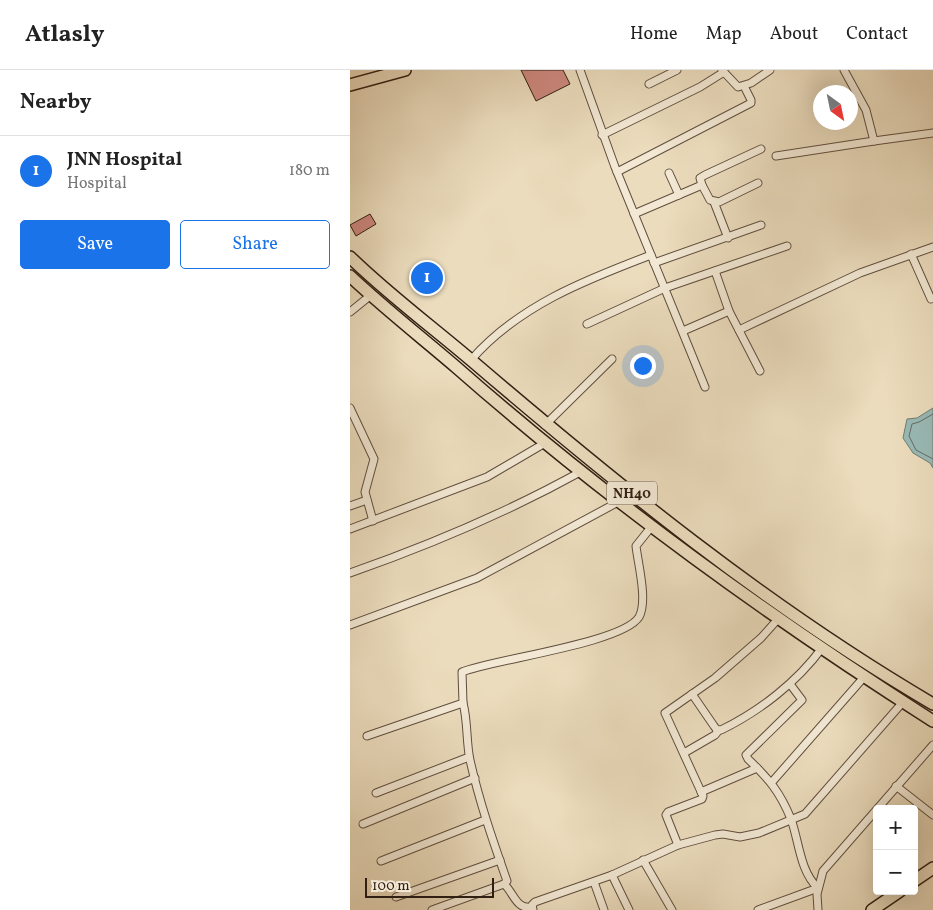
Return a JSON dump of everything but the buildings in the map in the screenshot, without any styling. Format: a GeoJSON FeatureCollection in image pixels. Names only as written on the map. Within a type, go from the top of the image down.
{"type":"FeatureCollection","features":[{"type":"Feature","properties":{"kind":"main road"},"geometry":{"type":"LineString","coordinates":[[350,77],[377,70]]}},
{"type":"Feature","properties":{"kind":"main road"},"geometry":{"type":"LineString","coordinates":[[350,85],[405,70]]}},
{"type":"Feature","properties":{"kind":"main road","name":"NH40"},"geometry":{"type":"LineString","coordinates":[[350,257],[545,425],[717,558],[780,604],[872,666],[933,704]]}},
{"type":"Feature","properties":{"kind":"main road","name":"NH40"},"geometry":{"type":"LineString","coordinates":[[350,276],[495,403],[652,526],[778,619],[933,720]]}},
{"type":"Feature","properties":{"kind":"main road"},"geometry":{"type":"LineString","coordinates":[[369,293],[376,281]]}},
{"type":"Feature","properties":{"kind":"main road"},"geometry":{"type":"LineString","coordinates":[[456,367],[468,358]]}},
{"type":"Feature","properties":{"kind":"main road"},"geometry":{"type":"LineString","coordinates":[[918,878],[933,868]]}},
{"type":"Feature","properties":{"kind":"main road"},"geometry":{"type":"LineString","coordinates":[[872,910],[894,895]]}},
{"type":"Feature","properties":{"kind":"street"},"geometry":{"type":"LineString","coordinates":[[580,70],[602,135],[705,387]]}},
{"type":"Feature","properties":{"kind":"street"},"geometry":{"type":"LineString","coordinates":[[649,84],[677,70]]}},
{"type":"Feature","properties":{"kind":"street"},"geometry":{"type":"LineString","coordinates":[[602,135],[700,87],[723,71],[738,87],[744,86],[770,70]]}},
{"type":"Feature","properties":{"kind":"street"},"geometry":{"type":"LineString","coordinates":[[844,70],[866,110],[874,142]]}},
{"type":"Feature","properties":{"kind":"street"},"geometry":{"type":"LineString","coordinates":[[617,172],[751,103],[744,86]]}},
{"type":"Feature","properties":{"kind":"street"},"geometry":{"type":"LineString","coordinates":[[776,156],[933,134]]}},
{"type":"Feature","properties":{"kind":"street"},"geometry":{"type":"LineString","coordinates":[[728,238],[714,202],[706,195],[700,178],[761,149]]}},
{"type":"Feature","properties":{"kind":"street"},"geometry":{"type":"LineString","coordinates":[[670,173],[679,195]]}},
{"type":"Feature","properties":{"kind":"street"},"geometry":{"type":"LineString","coordinates":[[714,202],[719,202],[758,183]]}},
{"type":"Feature","properties":{"kind":"street"},"geometry":{"type":"LineString","coordinates":[[634,214],[702,185]]}},
{"type":"Feature","properties":{"kind":"street"},"geometry":{"type":"LineString","coordinates":[[654,263],[762,225]]}},
{"type":"Feature","properties":{"kind":"street"},"geometry":{"type":"LineString","coordinates":[[587,324],[665,288],[787,246]]}},
{"type":"Feature","properties":{"kind":"street"},"geometry":{"type":"LineString","coordinates":[[739,330],[860,273],[933,247]]}},
{"type":"Feature","properties":{"kind":"street"},"geometry":{"type":"LineString","coordinates":[[911,254],[931,300]]}},
{"type":"Feature","properties":{"kind":"street"},"geometry":{"type":"LineString","coordinates":[[468,358],[534,307],[574,287],[651,255]]}},
{"type":"Feature","properties":{"kind":"street"},"geometry":{"type":"LineString","coordinates":[[715,271],[729,311],[760,371]]}},
{"type":"Feature","properties":{"kind":"street"},"geometry":{"type":"LineString","coordinates":[[350,312],[369,293]]}},
{"type":"Feature","properties":{"kind":"street"},"geometry":{"type":"LineString","coordinates":[[683,332],[729,311]]}},
{"type":"Feature","properties":{"kind":"street"},"geometry":{"type":"LineString","coordinates":[[545,425],[612,359]]}},
{"type":"Feature","properties":{"kind":"street"},"geometry":{"type":"LineString","coordinates":[[350,408],[374,460],[372,471],[367,481],[367,500],[373,521]]}},
{"type":"Feature","properties":{"kind":"street"},"geometry":{"type":"LineString","coordinates":[[350,529],[487,477],[545,443]]}},
{"type":"Feature","properties":{"kind":"street"},"geometry":{"type":"LineString","coordinates":[[350,573],[407,553],[527,502],[582,471]]}},
{"type":"Feature","properties":{"kind":"street"},"geometry":{"type":"LineString","coordinates":[[350,506],[367,500]]}},
{"type":"Feature","properties":{"kind":"street"},"geometry":{"type":"LineString","coordinates":[[350,625],[477,578],[620,501]]}},
{"type":"Feature","properties":{"kind":"street"},"geometry":{"type":"LineString","coordinates":[[432,910],[504,884],[507,881],[485,820],[470,757],[467,720],[463,703],[462,672],[598,638],[621,631],[632,625],[642,610],[636,546],[652,526]]}},
{"type":"Feature","properties":{"kind":"street"},"geometry":{"type":"LineString","coordinates":[[678,845],[666,815],[668,812],[702,799],[701,792],[665,713],[715,678],[761,638],[778,619]]}},
{"type":"Feature","properties":{"kind":"street"},"geometry":{"type":"LineString","coordinates":[[684,753],[735,722],[790,684],[809,666],[822,648]]}},
{"type":"Feature","properties":{"kind":"street"},"geometry":{"type":"LineString","coordinates":[[772,782],[865,676]]}},
{"type":"Feature","properties":{"kind":"street"},"geometry":{"type":"LineString","coordinates":[[790,684],[802,700],[746,755],[772,782],[791,821],[806,872],[818,888]]}},
{"type":"Feature","properties":{"kind":"street"},"geometry":{"type":"LineString","coordinates":[[692,694],[719,730]]}},
{"type":"Feature","properties":{"kind":"street"},"geometry":{"type":"LineString","coordinates":[[504,884],[520,905],[524,908],[533,909],[535,902],[612,875],[678,845],[715,835],[723,834],[740,837],[791,821],[805,814],[814,806],[903,702]]}},
{"type":"Feature","properties":{"kind":"street"},"geometry":{"type":"LineString","coordinates":[[367,736],[463,703]]}},
{"type":"Feature","properties":{"kind":"street"},"geometry":{"type":"LineString","coordinates":[[818,910],[818,888],[823,871],[933,745]]}},
{"type":"Feature","properties":{"kind":"street"},"geometry":{"type":"LineString","coordinates":[[376,793],[470,757]]}},
{"type":"Feature","properties":{"kind":"street"},"geometry":{"type":"LineString","coordinates":[[701,792],[757,768]]}},
{"type":"Feature","properties":{"kind":"street"},"geometry":{"type":"LineString","coordinates":[[363,824],[475,778]]}},
{"type":"Feature","properties":{"kind":"street"},"geometry":{"type":"LineString","coordinates":[[896,786],[933,815]]}},
{"type":"Feature","properties":{"kind":"street"},"geometry":{"type":"LineString","coordinates":[[381,861],[485,820]]}},
{"type":"Feature","properties":{"kind":"street"},"geometry":{"type":"LineString","coordinates":[[396,898],[500,860]]}},
{"type":"Feature","properties":{"kind":"street"},"geometry":{"type":"LineString","coordinates":[[643,860],[672,910]]}},
{"type":"Feature","properties":{"kind":"street"},"geometry":{"type":"LineString","coordinates":[[612,875],[629,910]]}},
{"type":"Feature","properties":{"kind":"street"},"geometry":{"type":"LineString","coordinates":[[594,882],[605,907],[604,910]]}},
{"type":"Feature","properties":{"kind":"street"},"geometry":{"type":"LineString","coordinates":[[758,910],[818,888]]}},
{"type":"Feature","properties":{"kind":"water"},"geometry":{"type":"Polygon","coordinates":[[[933,408],[933,468],[930,463],[913,453],[903,438],[907,419],[917,418],[933,408]]]}},
{"type":"Feature","properties":{"kind":"place","name":"JNN Hospital"},"geometry":{"type":"Point","coordinates":[427,278]}}]}
